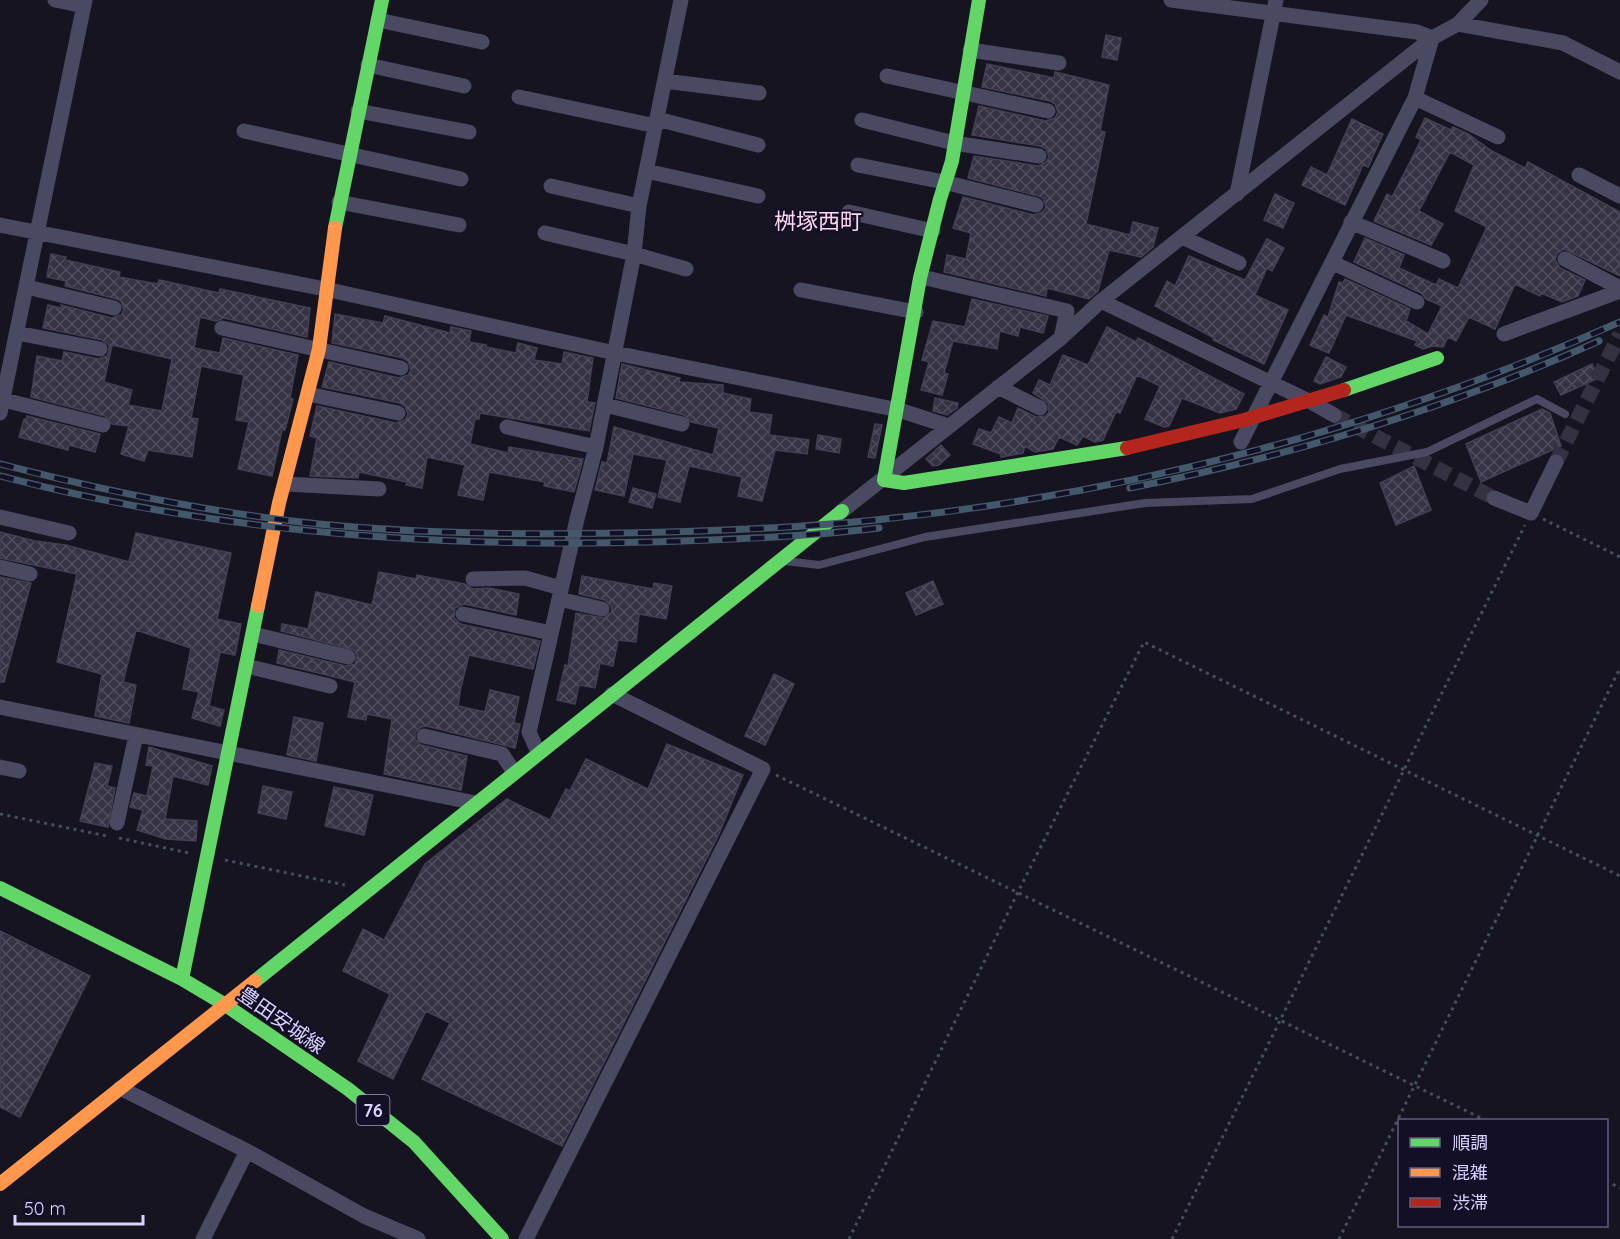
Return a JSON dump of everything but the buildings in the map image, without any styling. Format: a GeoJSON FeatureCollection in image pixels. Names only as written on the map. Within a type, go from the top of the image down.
{"type":"FeatureCollection","features":[{"type":"Feature","properties":{"kind":"street"},"geometry":{"type":"LineString","coordinates":[[55,0],[84,3],[2,406],[103,426]]}},
{"type":"Feature","properties":{"kind":"street"},"geometry":{"type":"LineString","coordinates":[[182,979],[285,484],[320,349],[324,289],[339,202],[382,0]]}},
{"type":"Feature","properties":{"kind":"street"},"geometry":{"type":"LineString","coordinates":[[538,753],[529,732],[596,447],[634,254],[639,206],[681,0]]}},
{"type":"Feature","properties":{"kind":"street"},"geometry":{"type":"LineString","coordinates":[[884,480],[899,410],[922,277],[944,182],[952,161],[979,0]]}},
{"type":"Feature","properties":{"kind":"street"},"geometry":{"type":"LineString","coordinates":[[1171,0],[1275,6],[1417,32],[1432,38]]}},
{"type":"Feature","properties":{"kind":"street"},"geometry":{"type":"LineString","coordinates":[[0,1184],[514,772],[884,480],[948,426],[1061,338],[1101,301],[1184,238],[1432,38],[1458,24],[1481,0]]}},
{"type":"Feature","properties":{"kind":"street"},"geometry":{"type":"LineString","coordinates":[[1237,194],[1275,6]]}},
{"type":"Feature","properties":{"kind":"street"},"geometry":{"type":"LineString","coordinates":[[378,20],[482,42]]}},
{"type":"Feature","properties":{"kind":"street"},"geometry":{"type":"LineString","coordinates":[[1458,24],[1563,43],[1620,72]]}},
{"type":"Feature","properties":{"kind":"street"},"geometry":{"type":"LineString","coordinates":[[1241,442],[1252,418],[1273,384],[1334,263],[1351,222],[1415,98],[1432,38]]}},
{"type":"Feature","properties":{"kind":"street"},"geometry":{"type":"LineString","coordinates":[[970,50],[1059,63]]}},
{"type":"Feature","properties":{"kind":"street"},"geometry":{"type":"LineString","coordinates":[[368,65],[464,86]]}},
{"type":"Feature","properties":{"kind":"street"},"geometry":{"type":"LineString","coordinates":[[886,76],[1048,111]]}},
{"type":"Feature","properties":{"kind":"street"},"geometry":{"type":"LineString","coordinates":[[665,81],[759,93]]}},
{"type":"Feature","properties":{"kind":"street"},"geometry":{"type":"LineString","coordinates":[[519,97],[758,145]]}},
{"type":"Feature","properties":{"kind":"street"},"geometry":{"type":"LineString","coordinates":[[1415,98],[1498,137]]}},
{"type":"Feature","properties":{"kind":"street"},"geometry":{"type":"LineString","coordinates":[[358,111],[469,132]]}},
{"type":"Feature","properties":{"kind":"street"},"geometry":{"type":"LineString","coordinates":[[862,120],[954,143],[1039,156]]}},
{"type":"Feature","properties":{"kind":"street"},"geometry":{"type":"LineString","coordinates":[[244,131],[461,179]]}},
{"type":"Feature","properties":{"kind":"street"},"geometry":{"type":"LineString","coordinates":[[858,165],[944,182],[1036,205]]}},
{"type":"Feature","properties":{"kind":"street"},"geometry":{"type":"LineString","coordinates":[[646,171],[758,196]]}},
{"type":"Feature","properties":{"kind":"street"},"geometry":{"type":"LineString","coordinates":[[1579,175],[1620,196]]}},
{"type":"Feature","properties":{"kind":"street"},"geometry":{"type":"LineString","coordinates":[[551,186],[639,206]]}},
{"type":"Feature","properties":{"kind":"street"},"geometry":{"type":"LineString","coordinates":[[339,202],[459,225]]}},
{"type":"Feature","properties":{"kind":"street"},"geometry":{"type":"LineString","coordinates":[[849,212],[933,231]]}},
{"type":"Feature","properties":{"kind":"street"},"geometry":{"type":"LineString","coordinates":[[1351,222],[1443,261]]}},
{"type":"Feature","properties":{"kind":"street"},"geometry":{"type":"LineString","coordinates":[[0,225],[36,234],[324,289],[615,353],[685,373],[899,410],[948,426]]}},
{"type":"Feature","properties":{"kind":"street"},"geometry":{"type":"LineString","coordinates":[[545,233],[686,269]]}},
{"type":"Feature","properties":{"kind":"street"},"geometry":{"type":"LineString","coordinates":[[1184,238],[1239,263]]}},
{"type":"Feature","properties":{"kind":"street"},"geometry":{"type":"LineString","coordinates":[[1565,259],[1620,290]]}},
{"type":"Feature","properties":{"kind":"street"},"geometry":{"type":"LineString","coordinates":[[1334,263],[1417,302]]}},
{"type":"Feature","properties":{"kind":"street"},"geometry":{"type":"LineString","coordinates":[[922,277],[1067,311],[1061,338]]}},
{"type":"Feature","properties":{"kind":"street"},"geometry":{"type":"LineString","coordinates":[[27,287],[114,308]]}},
{"type":"Feature","properties":{"kind":"street"},"geometry":{"type":"LineString","coordinates":[[801,290],[916,312]]}},
{"type":"Feature","properties":{"kind":"street"},"geometry":{"type":"LineString","coordinates":[[1504,334],[1620,290]]}},
{"type":"Feature","properties":{"kind":"street"},"geometry":{"type":"LineString","coordinates":[[1101,301],[1311,402],[1334,416]]}},
{"type":"Feature","properties":{"kind":"street"},"geometry":{"type":"LineString","coordinates":[[222,328],[401,368]]}},
{"type":"Feature","properties":{"kind":"street"},"geometry":{"type":"LineString","coordinates":[[17,333],[100,349]]}},
{"type":"Feature","properties":{"kind":"street"},"geometry":{"type":"LineString","coordinates":[[884,480],[904,483],[1023,467],[1177,438],[1311,402],[1437,358]]}},
{"type":"Feature","properties":{"kind":"street"},"geometry":{"type":"LineString","coordinates":[[998,387],[1040,408]]}},
{"type":"Feature","properties":{"kind":"street"},"geometry":{"type":"LineString","coordinates":[[308,394],[398,413]]}},
{"type":"Feature","properties":{"kind":"street"},"geometry":{"type":"LineString","coordinates":[[604,405],[682,424]]}},
{"type":"Feature","properties":{"kind":"street"},"geometry":{"type":"LineString","coordinates":[[507,427],[596,447]]}},
{"type":"Feature","properties":{"kind":"street"},"geometry":{"type":"LineString","coordinates":[[1494,498],[1531,513],[1556,462]]}},
{"type":"Feature","properties":{"kind":"street"},"geometry":{"type":"LineString","coordinates":[[285,484],[379,489]]}},
{"type":"Feature","properties":{"kind":"street"},"geometry":{"type":"LineString","coordinates":[[0,517],[69,533]]}},
{"type":"Feature","properties":{"kind":"street"},"geometry":{"type":"LineString","coordinates":[[0,567],[30,574]]}},
{"type":"Feature","properties":{"kind":"street"},"geometry":{"type":"LineString","coordinates":[[473,579],[525,578],[602,609]]}},
{"type":"Feature","properties":{"kind":"street"},"geometry":{"type":"LineString","coordinates":[[463,614],[551,633]]}},
{"type":"Feature","properties":{"kind":"street"},"geometry":{"type":"LineString","coordinates":[[253,634],[348,657]]}},
{"type":"Feature","properties":{"kind":"street"},"geometry":{"type":"LineString","coordinates":[[246,666],[330,686]]}},
{"type":"Feature","properties":{"kind":"street"},"geometry":{"type":"LineString","coordinates":[[526,1239],[763,770],[612,694]]}},
{"type":"Feature","properties":{"kind":"street"},"geometry":{"type":"LineString","coordinates":[[0,708],[476,803]]}},
{"type":"Feature","properties":{"kind":"street"},"geometry":{"type":"LineString","coordinates":[[117,823],[136,735]]}},
{"type":"Feature","properties":{"kind":"street"},"geometry":{"type":"LineString","coordinates":[[424,736],[502,754],[514,772]]}},
{"type":"Feature","properties":{"kind":"street"},"geometry":{"type":"LineString","coordinates":[[0,767],[19,771]]}},
{"type":"Feature","properties":{"kind":"street","name":"豊田安城線"},"geometry":{"type":"LineString","coordinates":[[0,888],[182,979],[225,1004],[348,1089],[414,1143],[502,1239]]}},
{"type":"Feature","properties":{"kind":"street"},"geometry":{"type":"LineString","coordinates":[[120,1088],[247,1151],[364,1216],[418,1239]]}},
{"type":"Feature","properties":{"kind":"street"},"geometry":{"type":"LineString","coordinates":[[203,1239],[247,1151]]}},
{"type":"Feature","properties":{"kind":"lane"},"geometry":{"type":"LineString","coordinates":[[780,561],[819,565],[925,537],[1145,502],[1252,499],[1340,469],[1427,452],[1537,399],[1565,414]]}},
{"type":"Feature","properties":{"kind":"path"},"geometry":{"type":"LineString","coordinates":[[1172,1239],[1531,513],[1620,556]]}},
{"type":"Feature","properties":{"kind":"path"},"geometry":{"type":"LineString","coordinates":[[849,1239],[1018,892],[1144,642],[1620,876]]}},
{"type":"Feature","properties":{"kind":"path"},"geometry":{"type":"LineString","coordinates":[[1399,1119],[1620,668]]}},
{"type":"Feature","properties":{"kind":"path"},"geometry":{"type":"LineString","coordinates":[[763,770],[1483,1119]]}},
{"type":"Feature","properties":{"kind":"path"},"geometry":{"type":"LineString","coordinates":[[0,814],[350,886]]}},
{"type":"Feature","properties":{"kind":"path"},"geometry":{"type":"LineString","coordinates":[[1339,1239],[1398,1120]]}},
{"type":"Feature","properties":{"kind":"tunnel"},"geometry":{"type":"LineString","coordinates":[[1556,462],[1620,334]]}},
{"type":"Feature","properties":{"kind":"tunnel"},"geometry":{"type":"LineString","coordinates":[[1334,415],[1494,498]]}},
{"type":"Feature","properties":{"kind":"railway"},"geometry":{"type":"LineString","coordinates":[[0,464],[118,492],[198,507],[363,528],[580,534],[749,529],[857,522],[1073,492],[1260,449],[1352,423],[1443,393],[1620,322]]}},
{"type":"Feature","properties":{"kind":"railway"},"geometry":{"type":"LineString","coordinates":[[1130,488],[1250,461],[1369,428],[1485,388],[1599,341]]}},
{"type":"Feature","properties":{"kind":"railway"},"geometry":{"type":"LineString","coordinates":[[0,476],[161,511],[242,523],[405,539],[487,542],[652,542],[766,538],[879,528]]}},
{"type":"Feature","properties":{"kind":"traffic: fast"},"geometry":{"type":"LineString","coordinates":[[335,228],[382,0]]}},
{"type":"Feature","properties":{"kind":"traffic: fast"},"geometry":{"type":"LineString","coordinates":[[979,0],[952,161],[920,278],[884,480],[904,483],[1127,448]]}},
{"type":"Feature","properties":{"kind":"traffic: fast"},"geometry":{"type":"LineString","coordinates":[[1344,390],[1437,358]]}},
{"type":"Feature","properties":{"kind":"traffic: fast"},"geometry":{"type":"LineString","coordinates":[[255,981],[842,511]]}},
{"type":"Feature","properties":{"kind":"traffic: fast"},"geometry":{"type":"LineString","coordinates":[[182,979],[258,606]]}},
{"type":"Feature","properties":{"kind":"traffic: fast"},"geometry":{"type":"LineString","coordinates":[[0,888],[182,979],[224,1004],[348,1089],[414,1142],[502,1239]]}},
{"type":"Feature","properties":{"kind":"traffic: slow"},"geometry":{"type":"LineString","coordinates":[[258,606],[279,503],[319,349],[335,228]]}},
{"type":"Feature","properties":{"kind":"traffic: slow"},"geometry":{"type":"LineString","coordinates":[[0,1184],[255,981]]}},
{"type":"Feature","properties":{"kind":"traffic: jam"},"geometry":{"type":"LineString","coordinates":[[1127,448],[1244,420],[1344,390]]}},
{"type":"Feature","properties":{"kind":"district","name":"桝塚西町"},"geometry":{"type":"Point","coordinates":[818,221]}}]}
